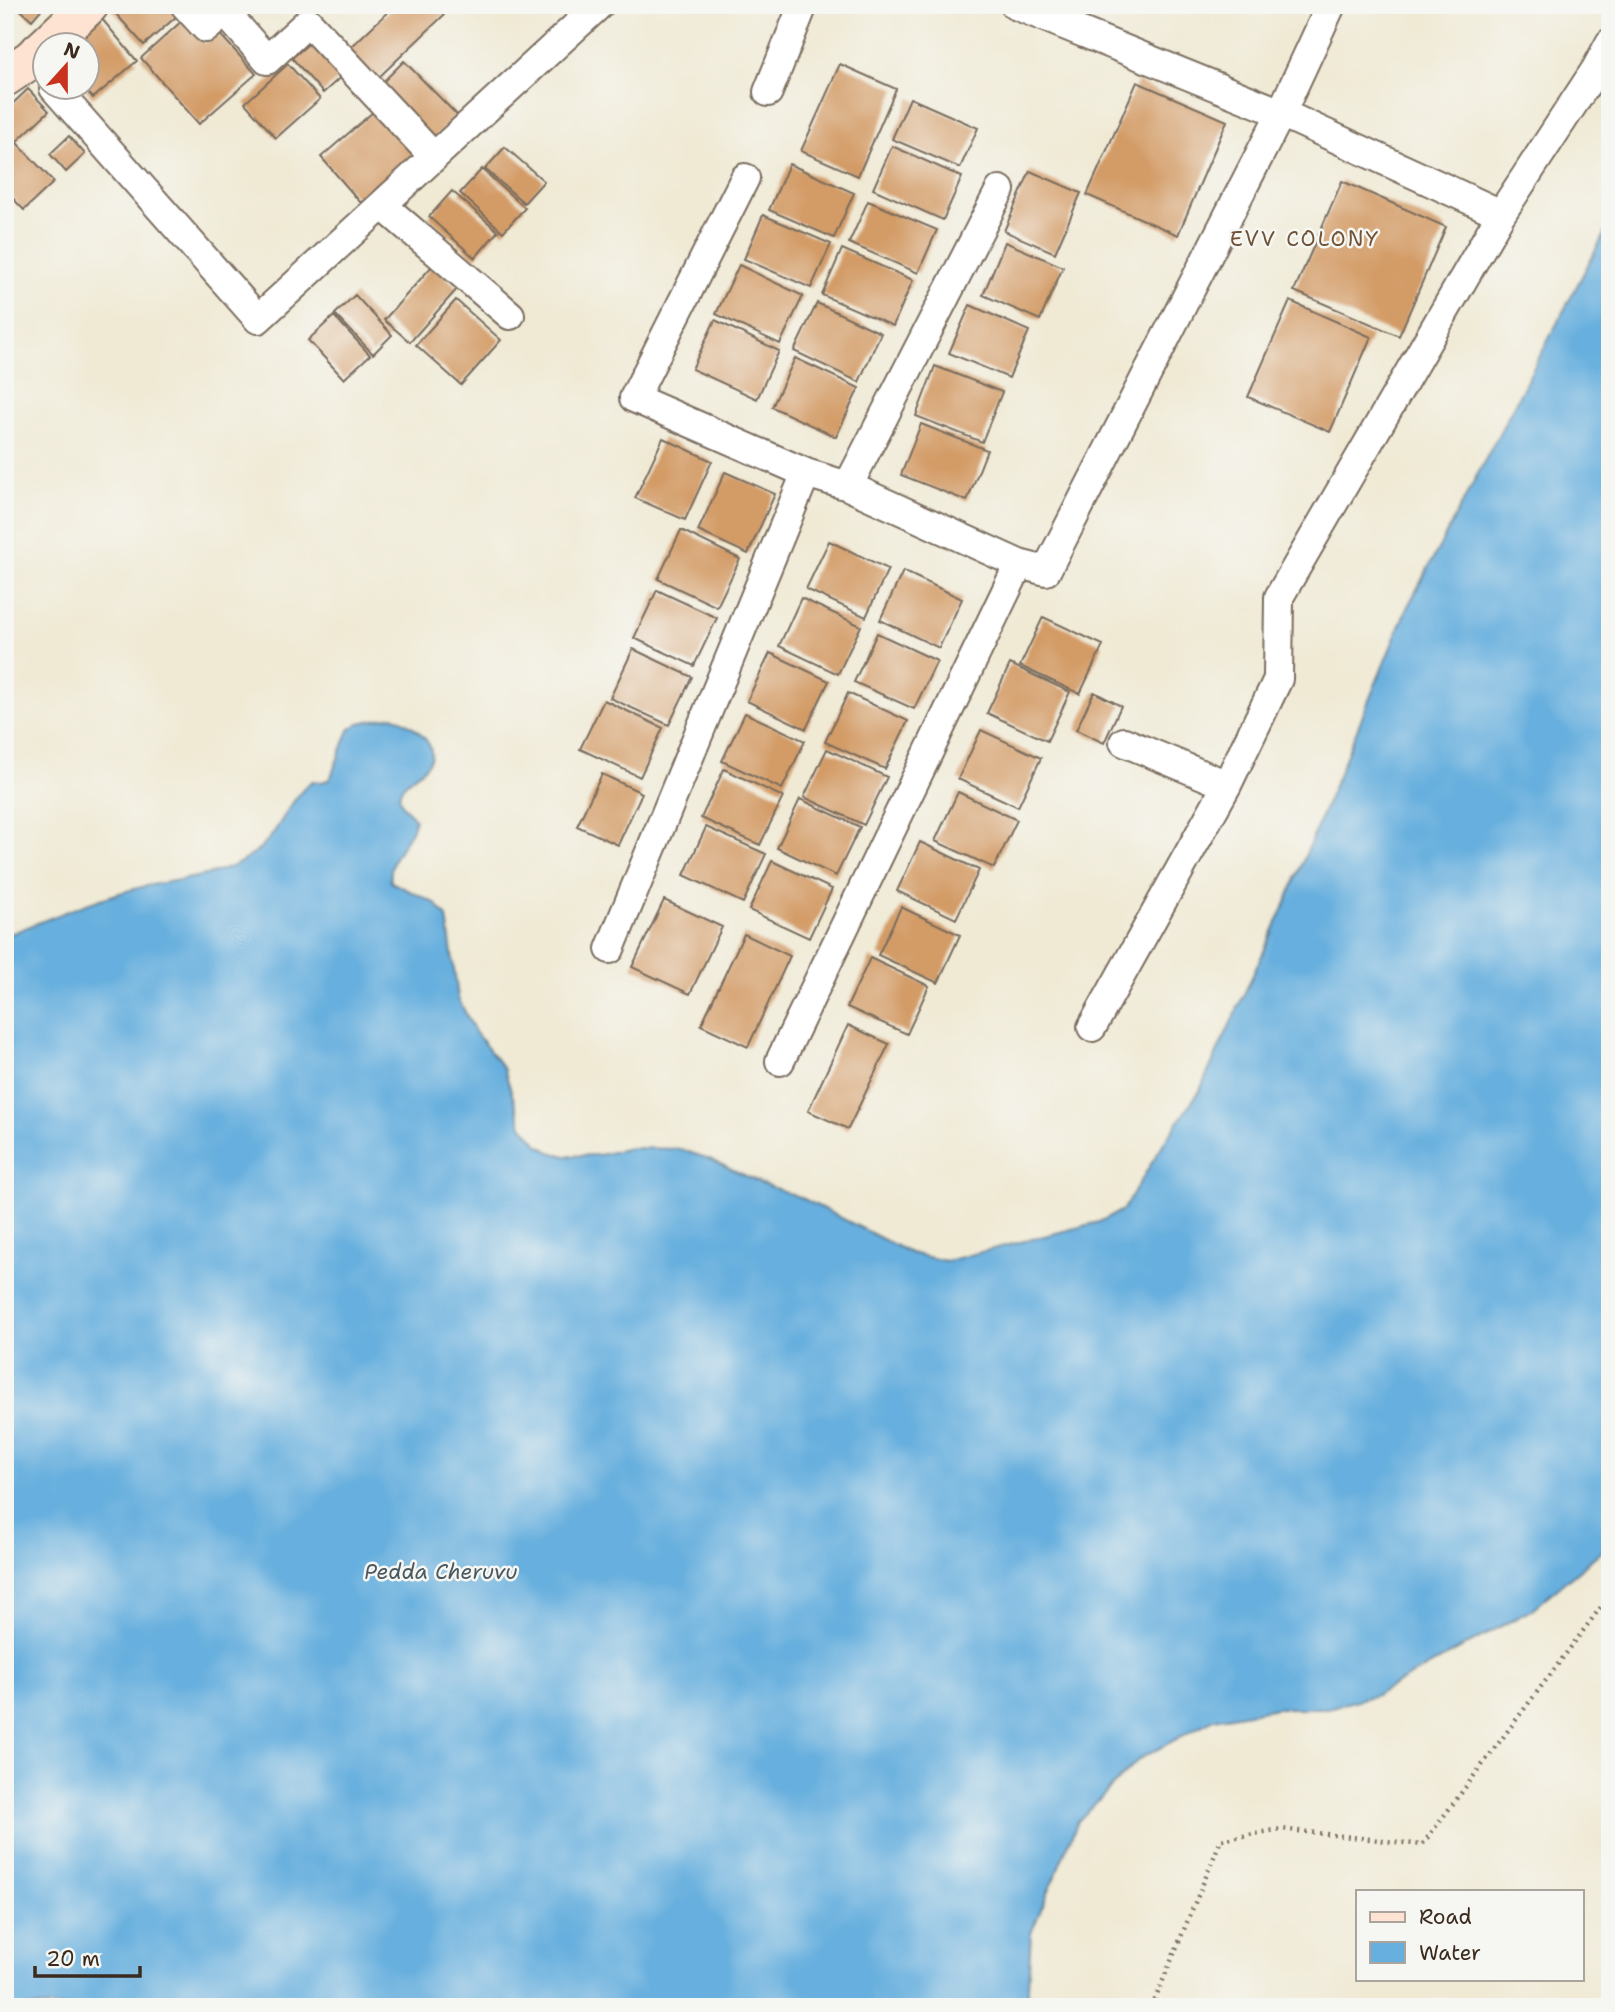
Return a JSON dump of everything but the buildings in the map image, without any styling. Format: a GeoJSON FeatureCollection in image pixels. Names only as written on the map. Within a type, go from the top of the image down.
{"type":"FeatureCollection","features":[{"type":"Feature","properties":{"kind":"street"},"geometry":{"type":"LineString","coordinates":[[66,32],[89,5]]}},
{"type":"Feature","properties":{"kind":"street"},"geometry":{"type":"LineString","coordinates":[[185,5],[206,28],[225,12],[267,60],[308,22],[434,157]]}},
{"type":"Feature","properties":{"kind":"street"},"geometry":{"type":"LineString","coordinates":[[69,102],[258,319],[599,5]]}},
{"type":"Feature","properties":{"kind":"street"},"geometry":{"type":"LineString","coordinates":[[768,92],[803,5]]}},
{"type":"Feature","properties":{"kind":"street"},"geometry":{"type":"LineString","coordinates":[[1015,5],[1281,113],[1501,214]]}},
{"type":"Feature","properties":{"kind":"street"},"geometry":{"type":"LineString","coordinates":[[745,178],[634,398],[806,473],[848,486],[1019,564],[1045,571],[1281,113],[1331,5]]}},
{"type":"Feature","properties":{"kind":"street"},"geometry":{"type":"LineString","coordinates":[[1092,1027],[1227,785],[1278,679],[1279,597],[1501,214],[1603,73],[1610,43]]}},
{"type":"Feature","properties":{"kind":"street"},"geometry":{"type":"LineString","coordinates":[[848,486],[1000,190]]}},
{"type":"Feature","properties":{"kind":"street"},"geometry":{"type":"LineString","coordinates":[[382,205],[510,315]]}},
{"type":"Feature","properties":{"kind":"street"},"geometry":{"type":"LineString","coordinates":[[610,949],[806,473]]}},
{"type":"Feature","properties":{"kind":"street"},"geometry":{"type":"LineString","coordinates":[[780,1060],[1019,564]]}},
{"type":"Feature","properties":{"kind":"street"},"geometry":{"type":"LineString","coordinates":[[1124,742],[1227,785]]}},
{"type":"Feature","properties":{"kind":"path"},"geometry":{"type":"LineString","coordinates":[[1152,2007],[1221,1840],[1281,1829],[1422,1844],[1610,1595]]}},
{"type":"Feature","properties":{"kind":"water","name":"Pedda Cheruvu"},"geometry":{"type":"Polygon","coordinates":[[[1610,223],[1610,1542],[1531,1610],[1376,1695],[1328,1708],[1277,1708],[1214,1719],[1139,1759],[1078,1821],[1031,1933],[1027,2007],[5,2007],[5,936],[110,896],[214,873],[240,863],[269,838],[303,789],[312,781],[330,779],[349,730],[359,723],[393,716],[423,736],[431,752],[430,760],[424,768],[406,782],[400,791],[402,804],[415,819],[392,864],[391,882],[435,903],[447,917],[458,998],[475,1032],[504,1069],[522,1125],[538,1144],[550,1152],[566,1156],[599,1155],[630,1148],[680,1149],[802,1198],[910,1253],[946,1261],[1099,1222],[1123,1210],[1200,1090],[1285,905],[1406,610],[1610,223]]]}},
{"type":"Feature","properties":{"kind":"district","name":"EVV COLONY"},"geometry":{"type":"Point","coordinates":[1305,239]}}]}
